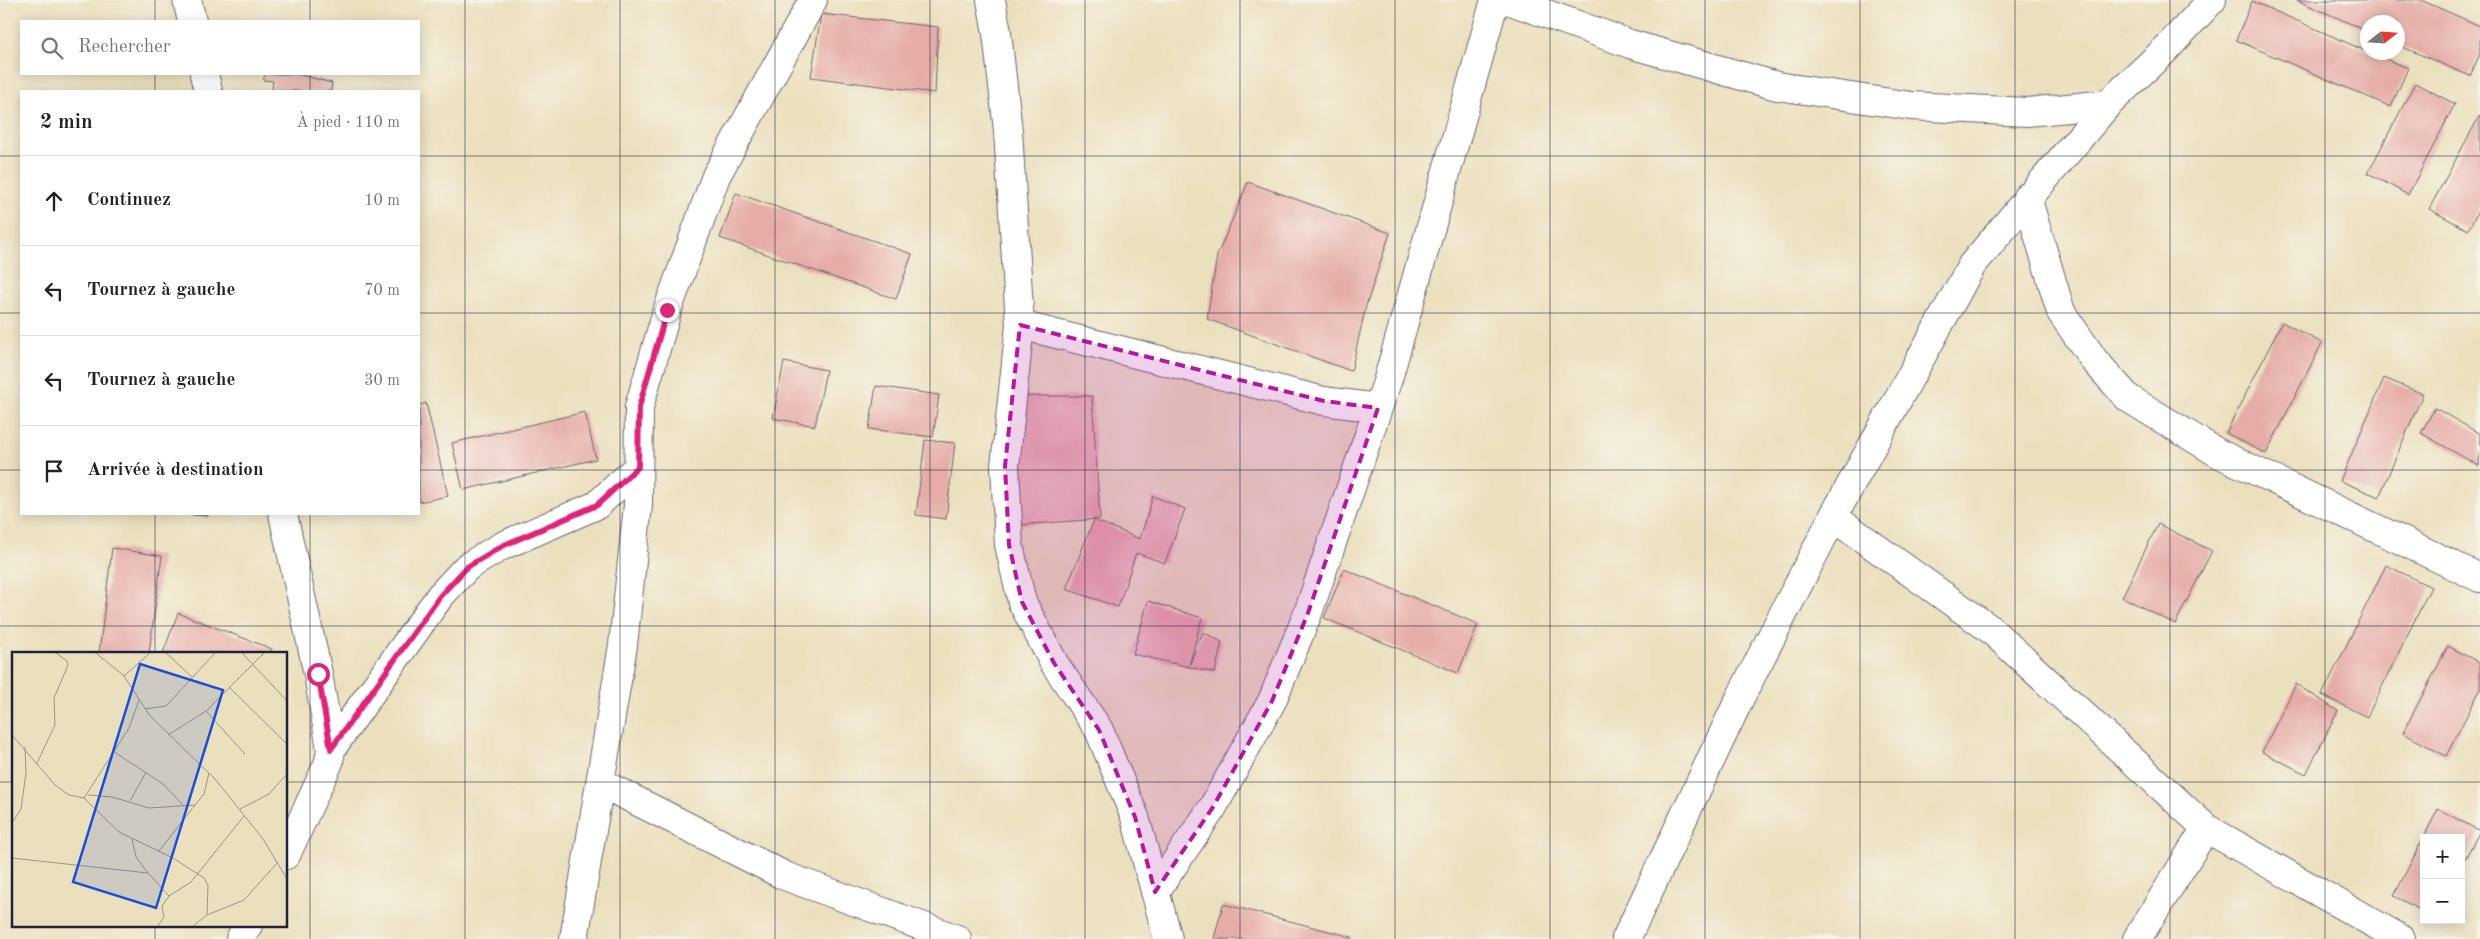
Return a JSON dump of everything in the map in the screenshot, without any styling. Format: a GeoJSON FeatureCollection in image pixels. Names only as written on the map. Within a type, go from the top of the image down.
{"type":"FeatureCollection","features":[{"type":"Feature","properties":{"kind":"street"},"geometry":{"type":"LineString","coordinates":[[187,0],[192,20]]}},
{"type":"Feature","properties":{"kind":"street"},"geometry":{"type":"LineString","coordinates":[[574,939],[624,635],[638,505],[639,407],[667,310],[716,176],[813,0]]}},
{"type":"Feature","properties":{"kind":"street"},"geometry":{"type":"LineString","coordinates":[[991,0],[997,33],[1008,131],[1020,326],[1005,466],[1009,545],[1022,602],[1054,663],[1099,730],[1135,817],[1168,939]]}},
{"type":"Feature","properties":{"kind":"street"},"geometry":{"type":"LineString","coordinates":[[1155,892],[1213,808],[1272,701],[1308,613],[1378,408],[1495,0]]}},
{"type":"Feature","properties":{"kind":"street"},"geometry":{"type":"LineString","coordinates":[[1508,0],[1630,44],[1777,86],[1911,106],[2027,112],[2108,104]]}},
{"type":"Feature","properties":{"kind":"street"},"geometry":{"type":"LineString","coordinates":[[1626,939],[1740,698],[1833,516],[1972,265],[2027,197],[2108,104],[2166,49],[2212,0]]}},
{"type":"Feature","properties":{"kind":"street"},"geometry":{"type":"LineString","coordinates":[[204,75],[208,90]]}},
{"type":"Feature","properties":{"kind":"street"},"geometry":{"type":"LineString","coordinates":[[2027,197],[2061,312],[2094,360],[2128,398],[2218,454],[2480,578]]}},
{"type":"Feature","properties":{"kind":"street"},"geometry":{"type":"LineString","coordinates":[[1020,326],[1324,401],[1378,408]]}},
{"type":"Feature","properties":{"kind":"street"},"geometry":{"type":"LineString","coordinates":[[331,749],[440,596],[467,567],[502,546],[597,505],[638,467]]}},
{"type":"Feature","properties":{"kind":"street"},"geometry":{"type":"LineString","coordinates":[[283,515],[318,674],[331,749],[329,762],[288,850]]}},
{"type":"Feature","properties":{"kind":"street"},"geometry":{"type":"LineString","coordinates":[[1833,516],[1990,629],[2206,828],[2401,939]]}},
{"type":"Feature","properties":{"kind":"street"},"geometry":{"type":"LineString","coordinates":[[601,783],[785,876],[957,939]]}},
{"type":"Feature","properties":{"kind":"street"},"geometry":{"type":"LineString","coordinates":[[2137,939],[2206,828]]}},
{"type":"Feature","properties":{"kind":"street"},"geometry":{"type":"LineString","coordinates":[[240,939],[247,926]]}},
{"type":"Feature","properties":{"kind":"highlighted area"},"geometry":{"type":"Polygon","coordinates":[[[1020,325],[1324,401],[1378,408],[1308,613],[1272,701],[1213,807],[1155,892],[1135,817],[1099,730],[1054,663],[1022,602],[1009,545],[1005,466],[1020,325]]]}},
{"type":"Feature","properties":{"kind":"building"},"geometry":{"type":"Polygon","coordinates":[[[2296,0],[2421,0],[2480,26],[2480,54],[2470,76],[2405,48],[2405,15],[2360,15],[2360,28],[2296,0]]]}},
{"type":"Feature","properties":{"kind":"building"},"geometry":{"type":"Polygon","coordinates":[[[2252,1],[2360,48],[2360,60],[2388,60],[2408,68],[2391,107],[2236,40],[2252,1]]]}},
{"type":"Feature","properties":{"kind":"building"},"geometry":{"type":"Polygon","coordinates":[[[821,14],[938,27],[935,93],[811,77],[821,14]]]}},
{"type":"Feature","properties":{"kind":"building"},"geometry":{"type":"Polygon","coordinates":[[[266,75],[301,75],[332,83],[331,90],[272,90],[273,81],[263,80],[266,75]]]}},
{"type":"Feature","properties":{"kind":"building"},"geometry":{"type":"Polygon","coordinates":[[[2415,83],[2455,104],[2408,195],[2368,173],[2415,83]]]}},
{"type":"Feature","properties":{"kind":"building"},"geometry":{"type":"Polygon","coordinates":[[[2480,115],[2480,208],[2468,230],[2429,209],[2480,115]]]}},
{"type":"Feature","properties":{"kind":"building"},"geometry":{"type":"Polygon","coordinates":[[[1248,182],[1390,233],[1366,306],[1351,371],[1207,319],[1217,256],[1248,182]]]}},
{"type":"Feature","properties":{"kind":"building"},"geometry":{"type":"Polygon","coordinates":[[[736,193],[912,254],[896,299],[720,238],[736,193]]]}},
{"type":"Feature","properties":{"kind":"building"},"geometry":{"type":"Polygon","coordinates":[[[2282,322],[2322,343],[2266,454],[2226,433],[2282,322]]]}},
{"type":"Feature","properties":{"kind":"building"},"geometry":{"type":"Polygon","coordinates":[[[784,362],[826,370],[815,426],[773,418],[784,362]]]}},
{"type":"Feature","properties":{"kind":"building"},"geometry":{"type":"Polygon","coordinates":[[[2384,378],[2423,394],[2379,497],[2340,481],[2384,378]]]}},
{"type":"Feature","properties":{"kind":"building"},"geometry":{"type":"Polygon","coordinates":[[[876,386],[939,395],[933,437],[869,429],[876,386]]]}},
{"type":"Feature","properties":{"kind":"building"},"geometry":{"type":"Polygon","coordinates":[[[1020,396],[1092,396],[1100,519],[1018,525],[1020,396]]]}},
{"type":"Feature","properties":{"kind":"building"},"geometry":{"type":"Polygon","coordinates":[[[426,403],[448,496],[420,502],[420,405],[426,403]]]}},
{"type":"Feature","properties":{"kind":"building"},"geometry":{"type":"Polygon","coordinates":[[[2435,408],[2480,434],[2479,466],[2421,433],[2435,408]]]}},
{"type":"Feature","properties":{"kind":"building"},"geometry":{"type":"Polygon","coordinates":[[[585,412],[596,459],[463,490],[452,443],[585,412]]]}},
{"type":"Feature","properties":{"kind":"building"},"geometry":{"type":"Polygon","coordinates":[[[925,440],[955,443],[946,519],[916,515],[925,440]]]}},
{"type":"Feature","properties":{"kind":"building"},"geometry":{"type":"Polygon","coordinates":[[[1153,496],[1185,509],[1165,563],[1136,553],[1118,607],[1066,589],[1094,520],[1140,539],[1153,496]]]}},
{"type":"Feature","properties":{"kind":"building"},"geometry":{"type":"Polygon","coordinates":[[[2158,524],[2212,551],[2175,624],[2122,597],[2158,524]]]}},
{"type":"Feature","properties":{"kind":"building"},"geometry":{"type":"Polygon","coordinates":[[[112,548],[162,556],[149,652],[99,652],[112,548]]]}},
{"type":"Feature","properties":{"kind":"building"},"geometry":{"type":"Polygon","coordinates":[[[2386,565],[2431,587],[2367,717],[2322,695],[2386,565]]]}},
{"type":"Feature","properties":{"kind":"building"},"geometry":{"type":"Polygon","coordinates":[[[1344,569],[1478,624],[1458,673],[1324,618],[1344,569]]]}},
{"type":"Feature","properties":{"kind":"building"},"geometry":{"type":"Polygon","coordinates":[[[1148,601],[1202,618],[1189,666],[1203,632],[1222,642],[1215,673],[1133,654],[1148,601]]]}},
{"type":"Feature","properties":{"kind":"building"},"geometry":{"type":"Polygon","coordinates":[[[178,613],[272,649],[270,652],[163,652],[178,613]]]}},
{"type":"Feature","properties":{"kind":"building"},"geometry":{"type":"Polygon","coordinates":[[[2448,646],[2480,663],[2480,690],[2446,756],[2403,733],[2448,646]]]}},
{"type":"Feature","properties":{"kind":"building"},"geometry":{"type":"Polygon","coordinates":[[[2296,684],[2338,711],[2306,774],[2262,752],[2296,684]]]}},
{"type":"Feature","properties":{"kind":"building"},"geometry":{"type":"Polygon","coordinates":[[[2438,809],[2480,831],[2465,859],[2465,834],[2425,834],[2438,809]]]}},
{"type":"Feature","properties":{"kind":"building"},"geometry":{"type":"Polygon","coordinates":[[[2420,845],[2420,910],[2394,896],[2420,845]]]}},
{"type":"Feature","properties":{"kind":"building"},"geometry":{"type":"Polygon","coordinates":[[[1223,904],[1352,937],[1351,939],[1214,939],[1223,904]]]}},
{"type":"Feature","properties":{"kind":"route"},"geometry":{"type":"LineString","coordinates":[[318,674],[331,749],[440,596],[467,567],[502,546],[597,505],[638,467],[639,407],[667,310]]}}]}
